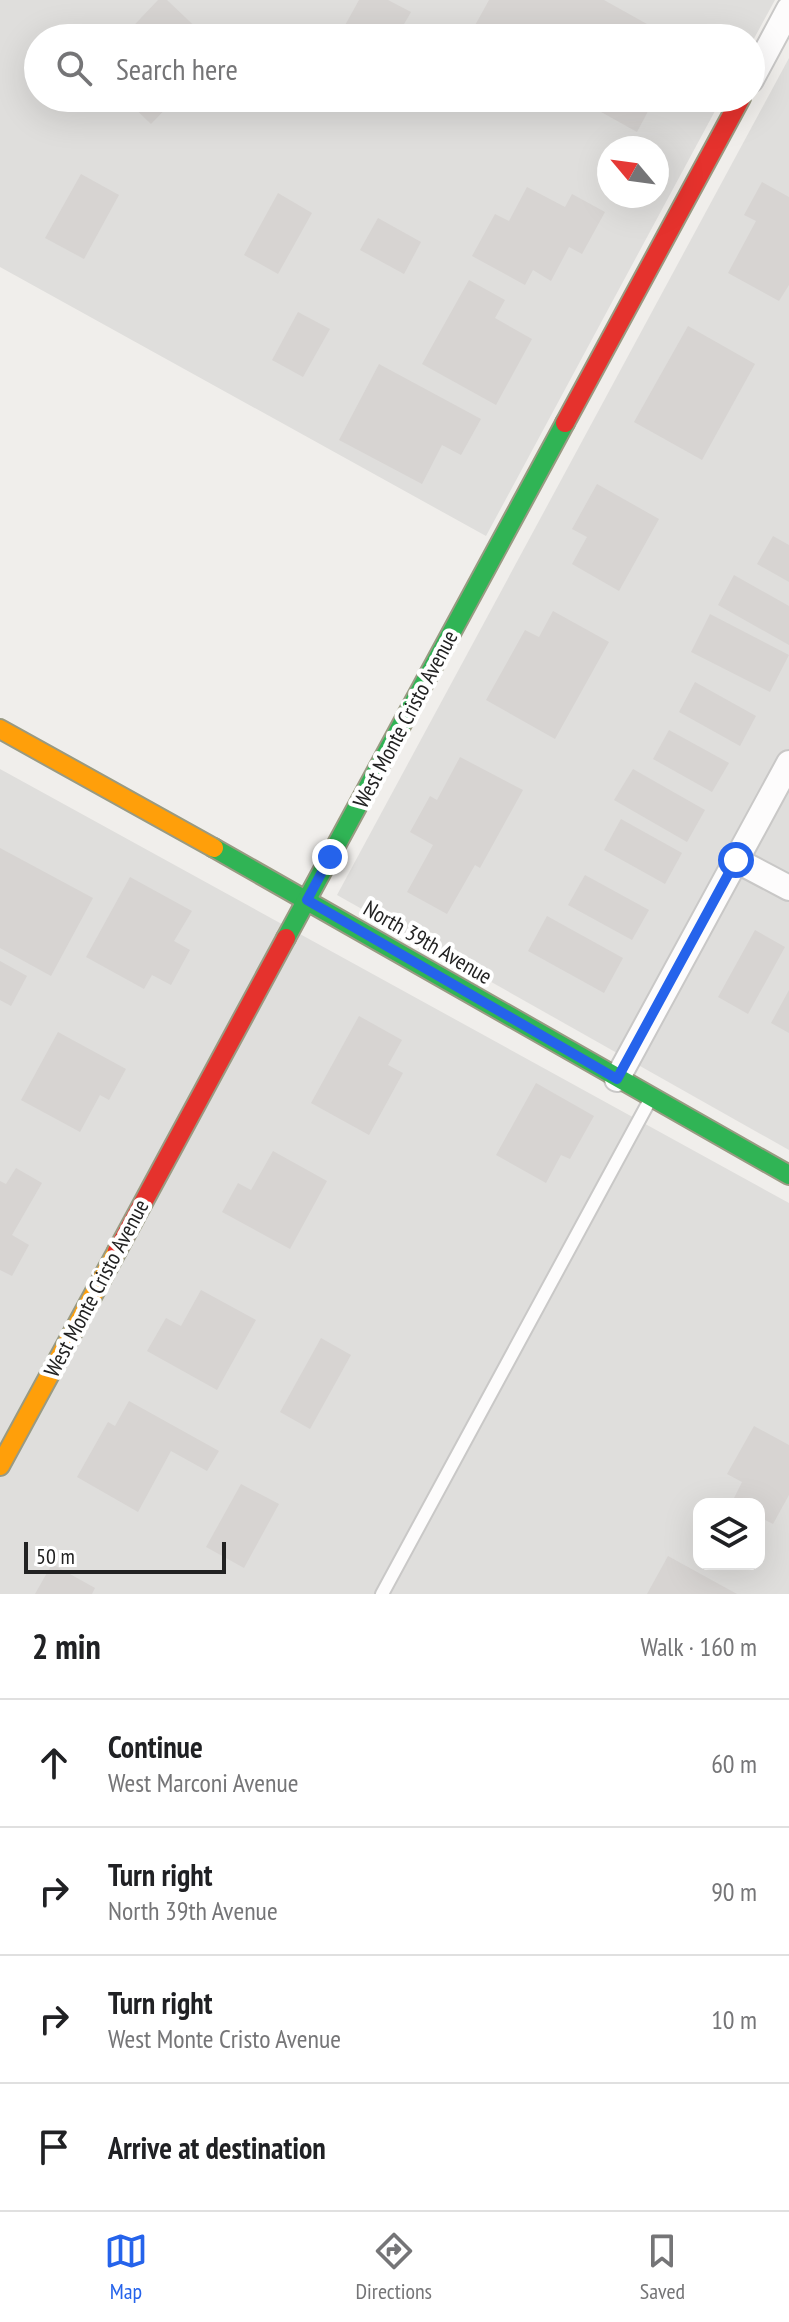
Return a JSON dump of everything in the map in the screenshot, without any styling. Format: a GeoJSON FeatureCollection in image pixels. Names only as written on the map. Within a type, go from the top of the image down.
{"type":"FeatureCollection","features":[{"type":"Feature","properties":{"kind":"street"},"geometry":{"type":"LineString","coordinates":[[765,54],[789,9]]}},
{"type":"Feature","properties":{"kind":"street","name":"West Monte Cristo Avenue"},"geometry":{"type":"LineString","coordinates":[[0,1466],[733,112]]}},
{"type":"Feature","properties":{"kind":"street","name":"North 39th Avenue"},"geometry":{"type":"LineString","coordinates":[[0,729],[789,1175]]}},
{"type":"Feature","properties":{"kind":"street"},"geometry":{"type":"LineString","coordinates":[[617,1079],[789,763]]}},
{"type":"Feature","properties":{"kind":"street"},"geometry":{"type":"LineString","coordinates":[[736,860],[789,888]]}},
{"type":"Feature","properties":{"kind":"lane"},"geometry":{"type":"LineString","coordinates":[[382,1594],[651,1098]]}},
{"type":"Feature","properties":{"kind":"shaded area"},"geometry":{"type":"Polygon","coordinates":[[[0,0],[775,0],[762,24],[24,24],[24,112],[714,112],[669,196],[669,136],[597,136],[597,208],[663,208],[486,536],[0,267],[0,0]]]}},
{"type":"Feature","properties":{"kind":"shaded area"},"geometry":{"type":"Polygon","coordinates":[[[789,58],[789,1150],[337,895],[760,112],[765,112],[765,102],[789,58]]]}},
{"type":"Feature","properties":{"kind":"shaded area"},"geometry":{"type":"Polygon","coordinates":[[[0,769],[789,1203],[789,1594],[0,1594],[0,769]]]}},
{"type":"Feature","properties":{"kind":"building"},"geometry":{"type":"Polygon","coordinates":[[[158,0],[167,0],[192,24],[135,24],[158,0]]]}},
{"type":"Feature","properties":{"kind":"building"},"geometry":{"type":"Polygon","coordinates":[[[359,0],[388,0],[411,12],[404,24],[346,24],[359,0]]]}},
{"type":"Feature","properties":{"kind":"building"},"geometry":{"type":"Polygon","coordinates":[[[489,0],[604,0],[647,24],[476,24],[489,0]]]}},
{"type":"Feature","properties":{"kind":"building"},"geometry":{"type":"Polygon","coordinates":[[[139,112],[163,112],[151,124],[139,112]]]}},
{"type":"Feature","properties":{"kind":"building"},"geometry":{"type":"Polygon","coordinates":[[[601,112],[648,112],[637,132],[601,112]]]}},
{"type":"Feature","properties":{"kind":"building"},"geometry":{"type":"Polygon","coordinates":[[[81,174],[119,195],[84,259],[45,238],[81,174]]]}},
{"type":"Feature","properties":{"kind":"building"},"geometry":{"type":"Polygon","coordinates":[[[762,182],[789,197],[789,285],[779,301],[728,273],[756,221],[744,215],[762,182]]]}},
{"type":"Feature","properties":{"kind":"building"},"geometry":{"type":"Polygon","coordinates":[[[527,187],[565,207],[572,194],[605,212],[582,254],[569,247],[551,281],[533,270],[525,285],[472,256],[495,214],[509,221],[527,187]]]}},
{"type":"Feature","properties":{"kind":"building"},"geometry":{"type":"Polygon","coordinates":[[[278,193],[312,213],[278,274],[244,255],[278,193]]]}},
{"type":"Feature","properties":{"kind":"building"},"geometry":{"type":"Polygon","coordinates":[[[378,218],[421,242],[404,274],[360,250],[378,218]]]}},
{"type":"Feature","properties":{"kind":"building"},"geometry":{"type":"Polygon","coordinates":[[[469,280],[505,300],[495,318],[532,339],[496,405],[422,364],[469,280]]]}},
{"type":"Feature","properties":{"kind":"building"},"geometry":{"type":"Polygon","coordinates":[[[298,312],[330,329],[303,377],[272,360],[298,312]]]}},
{"type":"Feature","properties":{"kind":"building"},"geometry":{"type":"Polygon","coordinates":[[[688,326],[755,364],[702,460],[634,422],[688,326]]]}},
{"type":"Feature","properties":{"kind":"building"},"geometry":{"type":"Polygon","coordinates":[[[379,364],[481,419],[461,455],[442,445],[422,484],[339,440],[379,364]]]}},
{"type":"Feature","properties":{"kind":"building"},"geometry":{"type":"Polygon","coordinates":[[[597,484],[659,519],[619,591],[572,564],[587,537],[572,529],[597,484]]]}},
{"type":"Feature","properties":{"kind":"building"},"geometry":{"type":"Polygon","coordinates":[[[773,536],[789,545],[789,582],[757,564],[773,536]]]}},
{"type":"Feature","properties":{"kind":"building"},"geometry":{"type":"Polygon","coordinates":[[[734,575],[789,606],[789,645],[718,605],[734,575]]]}},
{"type":"Feature","properties":{"kind":"building"},"geometry":{"type":"Polygon","coordinates":[[[553,611],[609,642],[555,739],[486,700],[525,630],[539,637],[553,611]]]}},
{"type":"Feature","properties":{"kind":"building"},"geometry":{"type":"Polygon","coordinates":[[[710,614],[789,655],[770,692],[691,652],[710,614]]]}},
{"type":"Feature","properties":{"kind":"building"},"geometry":{"type":"Polygon","coordinates":[[[695,682],[756,716],[740,746],[679,712],[695,682]]]}},
{"type":"Feature","properties":{"kind":"building"},"geometry":{"type":"Polygon","coordinates":[[[669,730],[729,763],[712,792],[653,759],[669,730]]]}},
{"type":"Feature","properties":{"kind":"building"},"geometry":{"type":"Polygon","coordinates":[[[460,757],[523,790],[480,868],[475,865],[447,914],[407,892],[433,845],[410,832],[430,796],[437,800],[460,757]]]}},
{"type":"Feature","properties":{"kind":"building"},"geometry":{"type":"Polygon","coordinates":[[[633,769],[705,810],[687,842],[614,800],[633,769]]]}},
{"type":"Feature","properties":{"kind":"building"},"geometry":{"type":"Polygon","coordinates":[[[621,819],[682,853],[665,884],[604,850],[621,819]]]}},
{"type":"Feature","properties":{"kind":"building"},"geometry":{"type":"Polygon","coordinates":[[[0,848],[93,898],[51,976],[0,948],[0,848]]]}},
{"type":"Feature","properties":{"kind":"building"},"geometry":{"type":"Polygon","coordinates":[[[585,875],[649,910],[632,940],[568,905],[585,875]]]}},
{"type":"Feature","properties":{"kind":"building"},"geometry":{"type":"Polygon","coordinates":[[[130,877],[192,911],[174,941],[190,950],[171,985],[152,975],[144,989],[86,957],[130,877]]]}},
{"type":"Feature","properties":{"kind":"building"},"geometry":{"type":"Polygon","coordinates":[[[547,916],[623,958],[604,993],[528,951],[547,916]]]}},
{"type":"Feature","properties":{"kind":"building"},"geometry":{"type":"Polygon","coordinates":[[[755,930],[785,947],[748,1014],[718,997],[755,930]]]}},
{"type":"Feature","properties":{"kind":"building"},"geometry":{"type":"Polygon","coordinates":[[[0,961],[27,976],[11,1006],[0,1000],[0,961]]]}},
{"type":"Feature","properties":{"kind":"building"},"geometry":{"type":"Polygon","coordinates":[[[789,990],[789,1033],[771,1023],[789,990]]]}},
{"type":"Feature","properties":{"kind":"building"},"geometry":{"type":"Polygon","coordinates":[[[359,1016],[402,1040],[388,1065],[403,1073],[369,1135],[311,1103],[359,1016]]]}},
{"type":"Feature","properties":{"kind":"building"},"geometry":{"type":"Polygon","coordinates":[[[58,1032],[126,1069],[109,1100],[100,1095],[80,1132],[21,1100],[58,1032]]]}},
{"type":"Feature","properties":{"kind":"building"},"geometry":{"type":"Polygon","coordinates":[[[536,1083],[594,1116],[570,1159],[561,1155],[546,1183],[496,1155],[536,1083]]]}},
{"type":"Feature","properties":{"kind":"building"},"geometry":{"type":"Polygon","coordinates":[[[273,1151],[327,1181],[290,1249],[222,1212],[238,1183],[251,1190],[273,1151]]]}},
{"type":"Feature","properties":{"kind":"building"},"geometry":{"type":"Polygon","coordinates":[[[16,1168],[42,1183],[12,1235],[29,1245],[12,1276],[0,1270],[0,1181],[6,1184],[16,1168]]]}},
{"type":"Feature","properties":{"kind":"building"},"geometry":{"type":"Polygon","coordinates":[[[201,1290],[256,1320],[217,1390],[147,1351],[166,1318],[181,1326],[201,1290]]]}},
{"type":"Feature","properties":{"kind":"building"},"geometry":{"type":"Polygon","coordinates":[[[321,1338],[351,1355],[310,1429],[280,1412],[321,1338]]]}},
{"type":"Feature","properties":{"kind":"building"},"geometry":{"type":"Polygon","coordinates":[[[129,1401],[219,1451],[207,1471],[171,1451],[138,1512],[77,1477],[108,1422],[115,1426],[129,1401]]]}},
{"type":"Feature","properties":{"kind":"building"},"geometry":{"type":"Polygon","coordinates":[[[754,1426],[789,1445],[789,1495],[773,1524],[765,1520],[765,1498],[734,1498],[742,1482],[727,1474],[754,1426]]]}},
{"type":"Feature","properties":{"kind":"building"},"geometry":{"type":"Polygon","coordinates":[[[241,1484],[279,1504],[244,1568],[206,1547],[241,1484]]]}},
{"type":"Feature","properties":{"kind":"building"},"geometry":{"type":"Polygon","coordinates":[[[668,1556],[737,1594],[647,1594],[668,1556]]]}},
{"type":"Feature","properties":{"kind":"building"},"geometry":{"type":"Polygon","coordinates":[[[52,1564],[95,1588],[92,1594],[35,1594],[52,1564]]]}},
{"type":"Feature","properties":{"kind":"traffic: fast"},"geometry":{"type":"LineString","coordinates":[[286,938],[565,423]]}},
{"type":"Feature","properties":{"kind":"traffic: fast"},"geometry":{"type":"LineString","coordinates":[[214,848],[789,1175]]}},
{"type":"Feature","properties":{"kind":"traffic: slow"},"geometry":{"type":"LineString","coordinates":[[0,729],[214,848]]}},
{"type":"Feature","properties":{"kind":"traffic: slow"},"geometry":{"type":"LineString","coordinates":[[0,1466],[117,1251]]}},
{"type":"Feature","properties":{"kind":"traffic: jam"},"geometry":{"type":"LineString","coordinates":[[565,423],[733,112]]}},
{"type":"Feature","properties":{"kind":"traffic: jam"},"geometry":{"type":"LineString","coordinates":[[117,1251],[286,938]]}},
{"type":"Feature","properties":{"kind":"route"},"geometry":{"type":"LineString","coordinates":[[330,857],[307,900],[617,1079],[736,860]]}}]}
